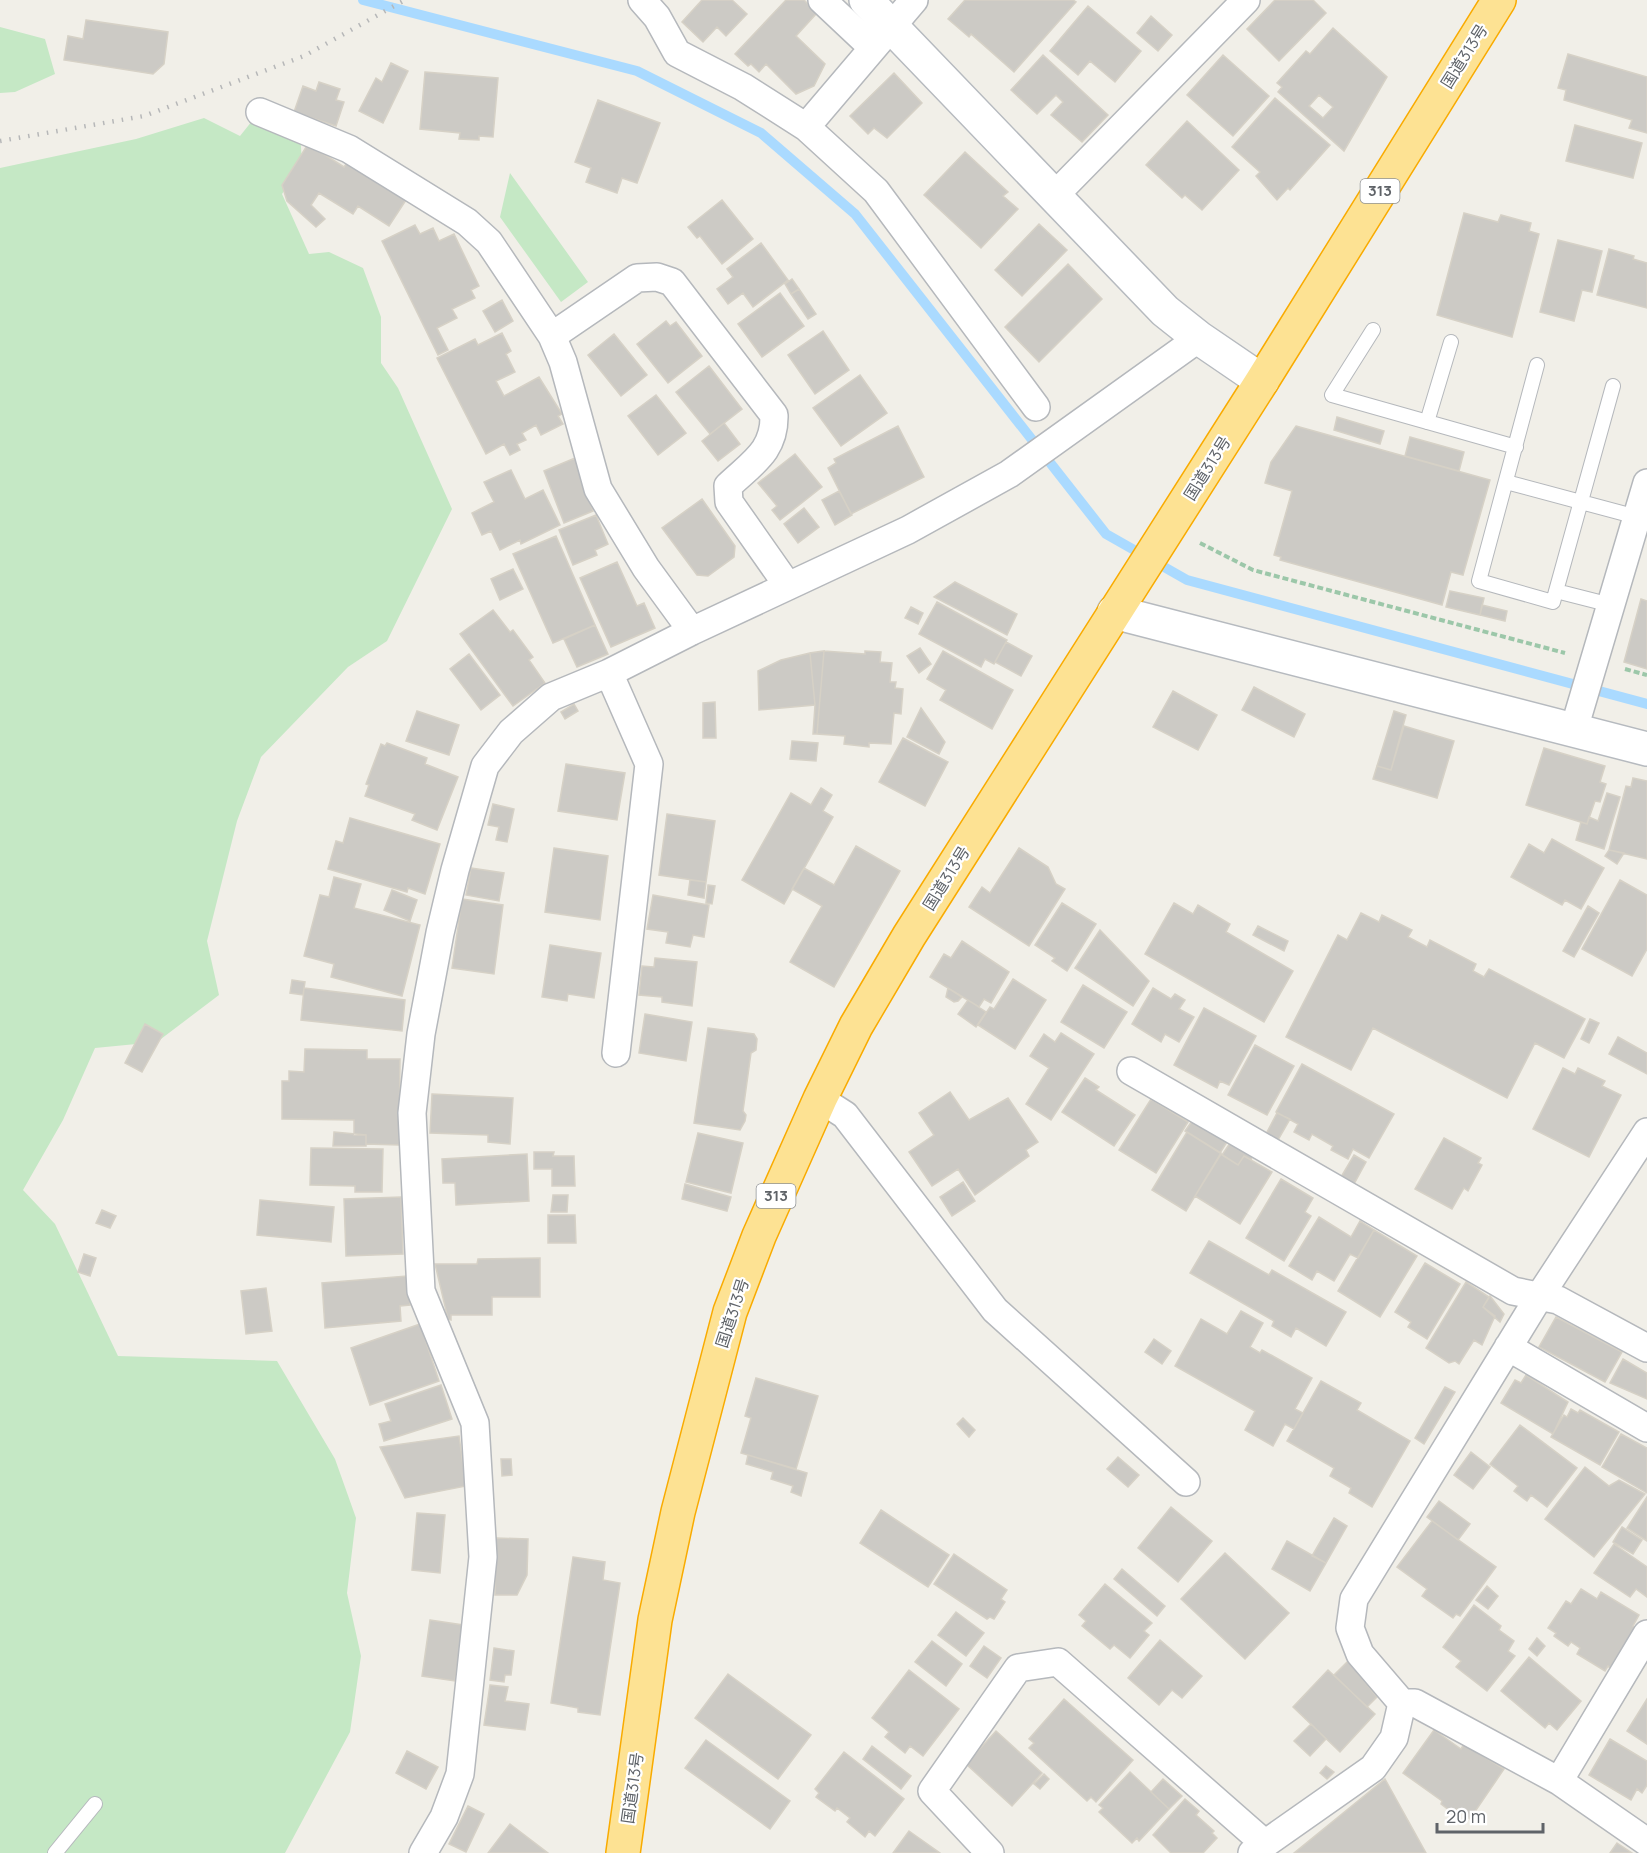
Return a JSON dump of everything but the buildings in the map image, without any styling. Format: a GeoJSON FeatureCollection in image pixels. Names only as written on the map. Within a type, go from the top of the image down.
{"type":"FeatureCollection","features":[{"type":"Feature","properties":{"kind":"highway","name":"国道313号"},"geometry":{"type":"LineString","coordinates":[[623,1853],[655,1620],[683,1490],[730,1312],[759,1236],[820,1099],[856,1026],[909,936],[1114,612],[1136,578],[1180,537],[1262,381],[1499,0]]}},
{"type":"Feature","properties":{"kind":"street"},"geometry":{"type":"LineString","coordinates":[[642,0],[657,17],[677,53],[743,87],[806,127],[876,191],[1036,407]]}},
{"type":"Feature","properties":{"kind":"street"},"geometry":{"type":"LineString","coordinates":[[822,0],[882,37],[1055,195],[1165,310],[1199,338],[1262,381]]}},
{"type":"Feature","properties":{"kind":"street"},"geometry":{"type":"LineString","coordinates":[[866,0],[882,37]]}},
{"type":"Feature","properties":{"kind":"street"},"geometry":{"type":"LineString","coordinates":[[806,127],[914,0]]}},
{"type":"Feature","properties":{"kind":"street"},"geometry":{"type":"LineString","coordinates":[[1055,195],[1246,0]]}},
{"type":"Feature","properties":{"kind":"street"},"geometry":{"type":"LineString","coordinates":[[260,112],[350,149],[467,222],[489,242],[552,336],[563,362],[598,489],[646,568],[692,631]]}},
{"type":"Feature","properties":{"kind":"street"},"geometry":{"type":"LineString","coordinates":[[552,336],[637,278],[657,277],[672,282],[774,415],[774,433],[766,448],[728,486],[729,502],[788,586]]}},
{"type":"Feature","properties":{"kind":"street"},"geometry":{"type":"LineString","coordinates":[[423,1853],[444,1817],[460,1774],[483,1557],[475,1423],[422,1291],[412,1113],[421,1034],[455,870],[485,766],[511,732],[551,696],[609,673],[692,631],[908,530],[1009,474],[1053,445],[1199,338]]}},
{"type":"Feature","properties":{"kind":"street"},"geometry":{"type":"LineString","coordinates":[[1577,718],[1646,487]]}},
{"type":"Feature","properties":{"kind":"street"},"geometry":{"type":"LineString","coordinates":[[1114,612],[1577,718],[1647,749]]}},
{"type":"Feature","properties":{"kind":"street"},"geometry":{"type":"LineString","coordinates":[[609,673],[650,764],[616,1053]]}},
{"type":"Feature","properties":{"kind":"street"},"geometry":{"type":"LineString","coordinates":[[1131,1071],[1513,1291],[1558,1300],[1647,1348]]}},
{"type":"Feature","properties":{"kind":"street"},"geometry":{"type":"LineString","coordinates":[[820,1099],[845,1115],[995,1310],[1186,1482]]}},
{"type":"Feature","properties":{"kind":"street"},"geometry":{"type":"LineString","coordinates":[[1647,1132],[1539,1297],[1354,1599],[1350,1628],[1360,1654],[1402,1703],[1415,1703],[1559,1780],[1647,1842]]}},
{"type":"Feature","properties":{"kind":"street"},"geometry":{"type":"LineString","coordinates":[[1508,1347],[1647,1428]]}},
{"type":"Feature","properties":{"kind":"street"},"geometry":{"type":"LineString","coordinates":[[1559,1780],[1647,1634]]}},
{"type":"Feature","properties":{"kind":"street"},"geometry":{"type":"LineString","coordinates":[[990,1853],[932,1791],[1018,1668],[1058,1662],[1258,1848],[1373,1768],[1394,1738],[1402,1703]]}},
{"type":"Feature","properties":{"kind":"lane"},"geometry":{"type":"LineString","coordinates":[[1373,330],[1332,395],[1516,447]]}},
{"type":"Feature","properties":{"kind":"lane"},"geometry":{"type":"LineString","coordinates":[[1427,422],[1451,342]]}},
{"type":"Feature","properties":{"kind":"lane"},"geometry":{"type":"LineString","coordinates":[[1537,365],[1479,581],[1553,602],[1613,386]]}},
{"type":"Feature","properties":{"kind":"lane"},"geometry":{"type":"LineString","coordinates":[[1506,482],[1637,517]]}},
{"type":"Feature","properties":{"kind":"lane"},"geometry":{"type":"LineString","coordinates":[[1557,591],[1611,605]]}},
{"type":"Feature","properties":{"kind":"lane"},"geometry":{"type":"LineString","coordinates":[[55,1853],[95,1804]]}},
{"type":"Feature","properties":{"kind":"path"},"geometry":{"type":"LineString","coordinates":[[1180,537],[1252,570],[1593,666],[1647,675]]}},
{"type":"Feature","properties":{"kind":"green space"},"geometry":{"type":"Polygon","coordinates":[[[0,27],[45,39],[55,74],[15,92],[0,93],[0,27]]]}},
{"type":"Feature","properties":{"kind":"green space"},"geometry":{"type":"Polygon","coordinates":[[[256,116],[300,130],[302,164],[282,194],[309,254],[329,252],[363,268],[381,317],[381,363],[398,388],[452,509],[387,641],[348,667],[261,757],[237,821],[207,941],[219,995],[157,1042],[95,1048],[63,1120],[23,1190],[55,1224],[118,1356],[277,1361],[335,1459],[356,1518],[347,1593],[361,1656],[350,1732],[285,1853],[0,1853],[0,168],[136,139],[204,118],[240,136],[256,116]]]}},
{"type":"Feature","properties":{"kind":"green space"},"geometry":{"type":"Polygon","coordinates":[[[510,173],[588,282],[561,302],[500,217],[510,173]]]}},
{"type":"Feature","properties":{"kind":"waterway"},"geometry":{"type":"LineString","coordinates":[[363,0],[637,71],[761,133],[855,214],[1106,534],[1187,580],[1647,704]]}},
{"type":"Feature","properties":{"kind":"railway"},"geometry":{"type":"LineString","coordinates":[[0,141],[144,116],[304,56],[405,0]]}}]}
